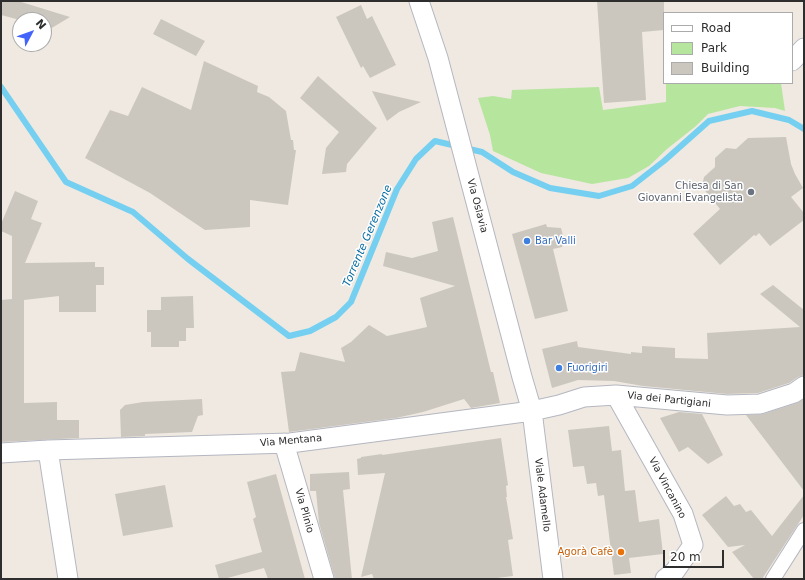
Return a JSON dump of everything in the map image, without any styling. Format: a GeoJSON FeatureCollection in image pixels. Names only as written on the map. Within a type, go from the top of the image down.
{"type":"FeatureCollection","features":[{"type":"Feature","properties":{"kind":"street","name":"Via Oslavia"},"geometry":{"type":"LineString","coordinates":[[419,1],[438,58],[532,411]]}},
{"type":"Feature","properties":{"kind":"street"},"geometry":{"type":"LineString","coordinates":[[793,60],[804,48]]}},
{"type":"Feature","properties":{"kind":"street","name":"Via dei Partigiani"},"geometry":{"type":"LineString","coordinates":[[532,411],[559,405],[584,397],[616,395],[734,405],[760,404],[794,393],[804,386]]}},
{"type":"Feature","properties":{"kind":"street","name":"Via Vincanino"},"geometry":{"type":"LineString","coordinates":[[616,395],[683,514],[693,545],[675,571],[665,579]]}},
{"type":"Feature","properties":{"kind":"street","name":"Via Mentana"},"geometry":{"type":"LineString","coordinates":[[1,453],[48,450],[284,443],[532,411]]}},
{"type":"Feature","properties":{"kind":"street","name":"Viale Adamello"},"geometry":{"type":"LineString","coordinates":[[532,411],[552,579]]}},
{"type":"Feature","properties":{"kind":"street","name":"Via Plinio"},"geometry":{"type":"LineString","coordinates":[[284,443],[324,579]]}},
{"type":"Feature","properties":{"kind":"street"},"geometry":{"type":"LineString","coordinates":[[48,450],[68,579]]}},
{"type":"Feature","properties":{"kind":"street"},"geometry":{"type":"LineString","coordinates":[[773,579],[804,530]]}},
{"type":"Feature","properties":{"kind":"green space"},"geometry":{"type":"Polygon","coordinates":[[[666,84],[781,84],[785,111],[775,108],[740,106],[708,114],[649,166],[628,178],[592,184],[541,173],[493,151],[490,135],[478,98],[493,96],[511,99],[512,90],[599,87],[603,110],[666,102],[666,84]]]}},
{"type":"Feature","properties":{"kind":"building"},"geometry":{"type":"Polygon","coordinates":[[[1,1],[18,1],[70,17],[52,28],[52,12],[12,12],[12,18],[1,15],[1,1]]]}},
{"type":"Feature","properties":{"kind":"building"},"geometry":{"type":"Polygon","coordinates":[[[597,1],[664,1],[663,30],[642,32],[646,100],[604,103],[597,1]]]}},
{"type":"Feature","properties":{"kind":"building"},"geometry":{"type":"Polygon","coordinates":[[[361,5],[367,19],[372,16],[396,65],[370,78],[363,66],[361,68],[336,17],[361,5]]]}},
{"type":"Feature","properties":{"kind":"building"},"geometry":{"type":"Polygon","coordinates":[[[161,19],[205,41],[196,56],[153,34],[161,19]]]}},
{"type":"Feature","properties":{"kind":"building"},"geometry":{"type":"Polygon","coordinates":[[[204,61],[258,86],[257,92],[269,97],[286,111],[291,140],[293,140],[294,150],[296,150],[288,205],[250,200],[250,227],[205,230],[150,193],[85,158],[110,110],[128,116],[142,87],[191,110],[204,61]]]}},
{"type":"Feature","properties":{"kind":"building"},"geometry":{"type":"Polygon","coordinates":[[[318,76],[377,128],[347,164],[346,172],[322,174],[326,148],[339,132],[300,98],[318,76]]]}},
{"type":"Feature","properties":{"kind":"building"},"geometry":{"type":"Polygon","coordinates":[[[372,91],[421,102],[399,112],[387,121],[372,91]]]}},
{"type":"Feature","properties":{"kind":"building","name":"Chiesa di San Giovanni Evangelista"},"geometry":{"type":"Polygon","coordinates":[[[786,137],[791,164],[803,188],[791,197],[804,213],[804,220],[770,246],[759,233],[756,236],[754,235],[720,265],[693,234],[720,209],[702,187],[704,177],[715,167],[715,158],[726,148],[736,149],[748,138],[786,137]]]}},
{"type":"Feature","properties":{"kind":"building"},"geometry":{"type":"Polygon","coordinates":[[[15,191],[38,201],[31,219],[42,223],[25,263],[95,262],[95,267],[104,267],[104,285],[96,285],[96,312],[59,312],[59,296],[24,300],[24,403],[57,402],[57,420],[79,420],[79,438],[1,442],[1,300],[12,299],[12,236],[1,231],[1,224],[15,191]]]}},
{"type":"Feature","properties":{"kind":"building"},"geometry":{"type":"Polygon","coordinates":[[[453,217],[500,403],[471,408],[464,399],[423,412],[396,418],[289,432],[281,372],[295,371],[300,352],[345,362],[341,348],[351,342],[369,325],[387,336],[427,327],[420,298],[455,286],[383,266],[386,252],[412,258],[438,251],[432,222],[453,217]]]}},
{"type":"Feature","properties":{"kind":"building"},"geometry":{"type":"Polygon","coordinates":[[[546,224],[547,227],[561,228],[564,239],[562,247],[553,249],[568,311],[535,319],[512,234],[546,224]]]}},
{"type":"Feature","properties":{"kind":"building"},"geometry":{"type":"Polygon","coordinates":[[[773,285],[804,310],[804,375],[789,383],[758,393],[727,394],[643,386],[614,381],[578,380],[552,388],[542,349],[577,341],[578,347],[631,354],[631,352],[642,353],[642,346],[675,348],[675,358],[708,359],[707,333],[800,327],[760,294],[773,285]]]}},
{"type":"Feature","properties":{"kind":"building"},"geometry":{"type":"Polygon","coordinates":[[[193,296],[194,328],[186,328],[186,341],[179,341],[179,347],[151,347],[151,332],[147,332],[147,310],[161,310],[161,297],[193,296]]]}},
{"type":"Feature","properties":{"kind":"building"},"geometry":{"type":"Polygon","coordinates":[[[202,399],[203,415],[198,416],[192,432],[145,434],[145,436],[121,437],[120,410],[125,405],[143,402],[202,399]]]}},
{"type":"Feature","properties":{"kind":"building"},"geometry":{"type":"Polygon","coordinates":[[[804,399],[804,491],[746,415],[763,414],[797,403],[804,399]]]}},
{"type":"Feature","properties":{"kind":"building"},"geometry":{"type":"Polygon","coordinates":[[[679,412],[702,414],[723,455],[708,464],[688,447],[679,452],[660,418],[679,412]]]}},
{"type":"Feature","properties":{"kind":"building"},"geometry":{"type":"Polygon","coordinates":[[[609,426],[612,451],[621,450],[625,491],[635,490],[639,522],[659,519],[663,554],[629,558],[631,573],[614,575],[604,495],[598,496],[596,483],[587,484],[584,466],[573,467],[568,430],[609,426]]]}},
{"type":"Feature","properties":{"kind":"building"},"geometry":{"type":"Polygon","coordinates":[[[501,438],[508,485],[506,486],[506,497],[513,539],[508,540],[513,576],[489,579],[374,579],[372,574],[361,577],[385,473],[358,475],[357,459],[361,457],[501,438]]]}},
{"type":"Feature","properties":{"kind":"building"},"geometry":{"type":"Polygon","coordinates":[[[349,472],[350,489],[343,490],[352,579],[335,579],[319,523],[316,491],[310,491],[310,474],[349,472]]]}},
{"type":"Feature","properties":{"kind":"building"},"geometry":{"type":"Polygon","coordinates":[[[276,474],[305,579],[268,579],[264,568],[219,579],[215,565],[262,552],[253,519],[256,517],[247,482],[276,474]]]}},
{"type":"Feature","properties":{"kind":"building"},"geometry":{"type":"Polygon","coordinates":[[[165,485],[173,527],[123,536],[115,494],[165,485]]]}},
{"type":"Feature","properties":{"kind":"building"},"geometry":{"type":"Polygon","coordinates":[[[804,495],[804,515],[762,579],[754,579],[732,552],[745,545],[728,547],[702,515],[726,496],[734,506],[740,504],[746,512],[751,510],[772,536],[804,495]]]}},
{"type":"Feature","properties":{"kind":"waterway","name":"Torrente Gerenzone"},"geometry":{"type":"LineString","coordinates":[[1,87],[66,182],[133,212],[188,259],[289,336],[310,331],[336,317],[351,302],[397,189],[416,159],[435,141],[482,152],[513,172],[550,188],[599,196],[632,186],[664,161],[709,121],[752,111],[789,120],[804,129]]}},
{"type":"Feature","properties":{"kind":"place","name":"Chiesa di San Giovanni Evangelista"},"geometry":{"type":"Point","coordinates":[751,192]}},
{"type":"Feature","properties":{"kind":"place","name":"Bar Valli"},"geometry":{"type":"Point","coordinates":[527,241]}},
{"type":"Feature","properties":{"kind":"place","name":"Fuorigiri"},"geometry":{"type":"Point","coordinates":[559,368]}},
{"type":"Feature","properties":{"kind":"place","name":"Agorà Cafè"},"geometry":{"type":"Point","coordinates":[621,552]}}]}
